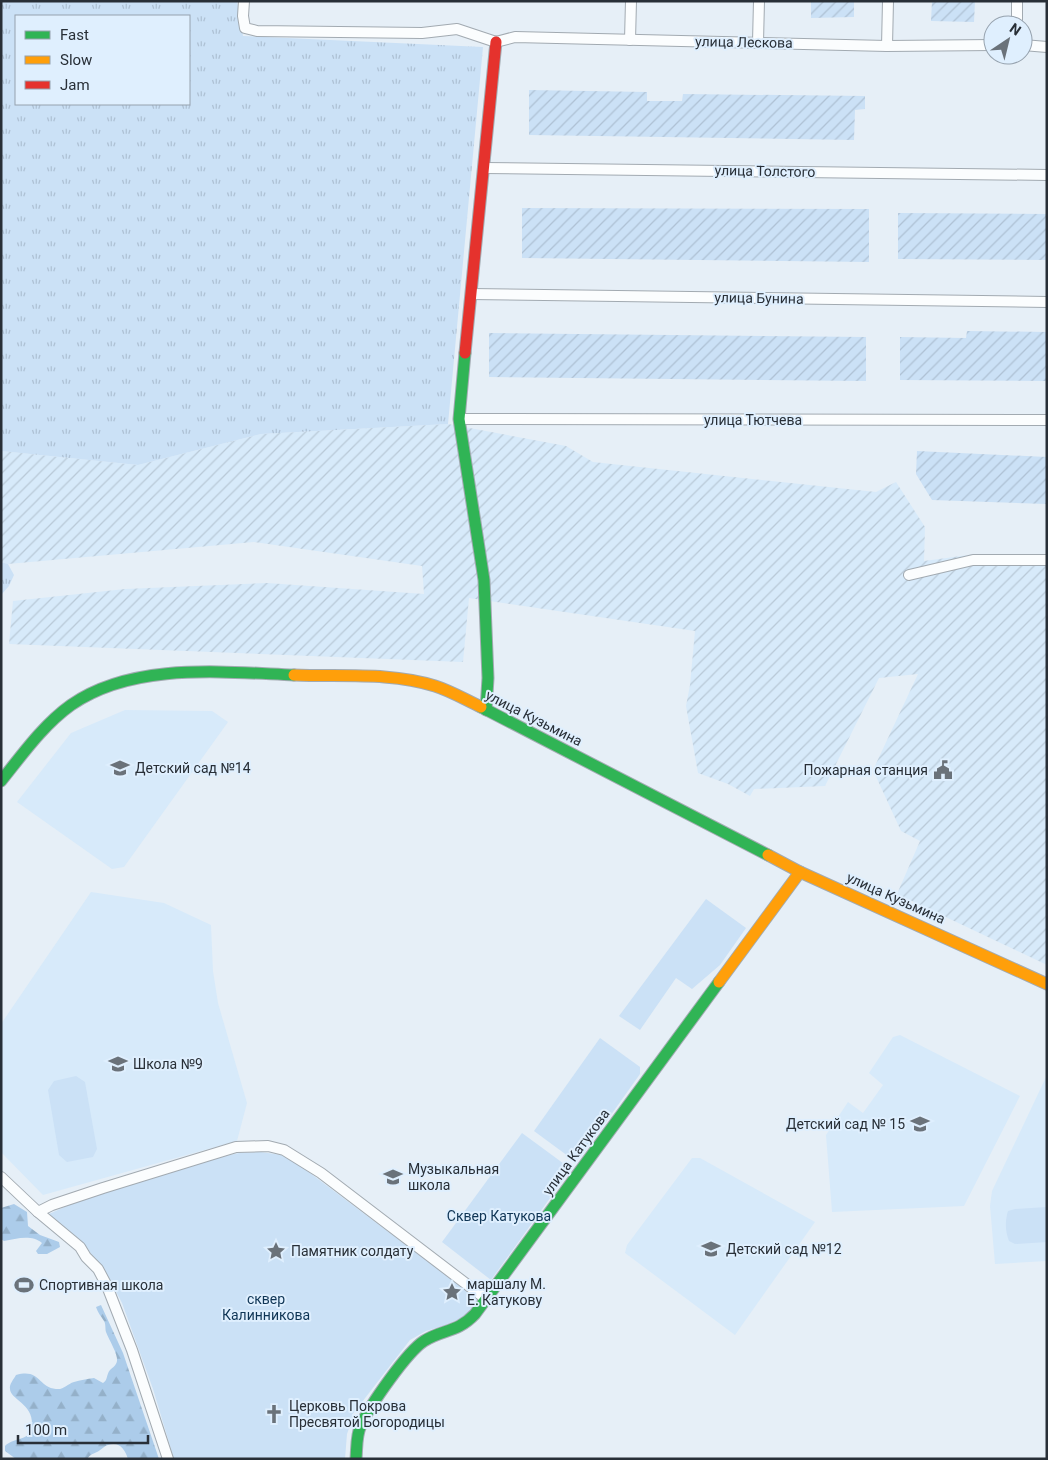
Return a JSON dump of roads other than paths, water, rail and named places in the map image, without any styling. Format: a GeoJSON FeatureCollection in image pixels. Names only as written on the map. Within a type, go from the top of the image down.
{"type":"FeatureCollection","features":[{"type":"Feature","properties":{"kind":"street"},"geometry":{"type":"LineString","coordinates":[[630,40],[632,1]]}},
{"type":"Feature","properties":{"kind":"street"},"geometry":{"type":"LineString","coordinates":[[758,1],[758,42]]}},
{"type":"Feature","properties":{"kind":"street"},"geometry":{"type":"LineString","coordinates":[[887,46],[888,1]]}},
{"type":"Feature","properties":{"kind":"street"},"geometry":{"type":"LineString","coordinates":[[1017,1],[1017,15]]}},
{"type":"Feature","properties":{"kind":"street"},"geometry":{"type":"LineString","coordinates":[[244,2],[243,16],[245,28],[257,31],[422,33],[457,28],[496,42],[459,419],[484,580],[488,678],[486,710]]}},
{"type":"Feature","properties":{"kind":"street","name":"улица Лескова"},"geometry":{"type":"LineString","coordinates":[[496,42],[515,36],[887,46],[983,45]]}},
{"type":"Feature","properties":{"kind":"street"},"geometry":{"type":"LineString","coordinates":[[1033,46],[1047,47]]}},
{"type":"Feature","properties":{"kind":"street","name":"улица Толстого"},"geometry":{"type":"LineString","coordinates":[[484,168],[1047,175]]}},
{"type":"Feature","properties":{"kind":"street","name":"улица Бунина"},"geometry":{"type":"LineString","coordinates":[[471,294],[1047,302]]}},
{"type":"Feature","properties":{"kind":"street","name":"улица Тютчева"},"geometry":{"type":"LineString","coordinates":[[459,419],[1047,420]]}},
{"type":"Feature","properties":{"kind":"street"},"geometry":{"type":"LineString","coordinates":[[908,575],[973,560],[1047,560]]}},
{"type":"Feature","properties":{"kind":"street","name":"улица Кузьмина"},"geometry":{"type":"LineString","coordinates":[[1,782],[30,746],[63,712],[81,699],[99,690],[133,679],[189,672],[403,679],[435,685],[452,692],[800,872],[1047,984]]}},
{"type":"Feature","properties":{"kind":"street","name":"улица Катукова"},"geometry":{"type":"LineString","coordinates":[[356,1459],[358,1434],[361,1424],[406,1360],[424,1342],[452,1331],[469,1321],[800,872]]}},
{"type":"Feature","properties":{"kind":"street"},"geometry":{"type":"LineString","coordinates":[[38,1212],[52,1205],[103,1188],[236,1147],[268,1146],[284,1150],[321,1173],[486,1299]]}},
{"type":"Feature","properties":{"kind":"street"},"geometry":{"type":"LineString","coordinates":[[1,1176],[38,1212],[80,1247],[86,1257],[98,1269],[107,1286],[135,1359],[168,1459]]}},
{"type":"Feature","properties":{"kind":"place","name":"Детский сад №14"},"geometry":{"type":"Point","coordinates":[120,768]}},
{"type":"Feature","properties":{"kind":"place","name":"Пожарная станция"},"geometry":{"type":"Point","coordinates":[943,770]}},
{"type":"Feature","properties":{"kind":"place","name":"Школа №9"},"geometry":{"type":"Point","coordinates":[118,1064]}},
{"type":"Feature","properties":{"kind":"place","name":"Детский сад № 15"},"geometry":{"type":"Point","coordinates":[920,1124]}},
{"type":"Feature","properties":{"kind":"place","name":"Музыкальная школа"},"geometry":{"type":"Point","coordinates":[393,1177]}},
{"type":"Feature","properties":{"kind":"place","name":"Детский сад №12"},"geometry":{"type":"Point","coordinates":[711,1249]}},
{"type":"Feature","properties":{"kind":"place","name":"Памятник солдату"},"geometry":{"type":"Point","coordinates":[276,1251]}},
{"type":"Feature","properties":{"kind":"place","name":"Спортивная школа"},"geometry":{"type":"Point","coordinates":[24,1285]}},
{"type":"Feature","properties":{"kind":"place","name":"маршалу М. Е. Катукову"},"geometry":{"type":"Point","coordinates":[452,1292]}},
{"type":"Feature","properties":{"kind":"place","name":"Церковь Покрова Пресвятой Богородицы"},"geometry":{"type":"Point","coordinates":[274,1414]}},
{"type":"Feature","properties":{"kind":"park label","name":"Сквер Катукова"},"geometry":{"type":"Point","coordinates":[499,1216]}},
{"type":"Feature","properties":{"kind":"park label","name":"сквер Калинникова"},"geometry":{"type":"Point","coordinates":[266,1308]}}]}
